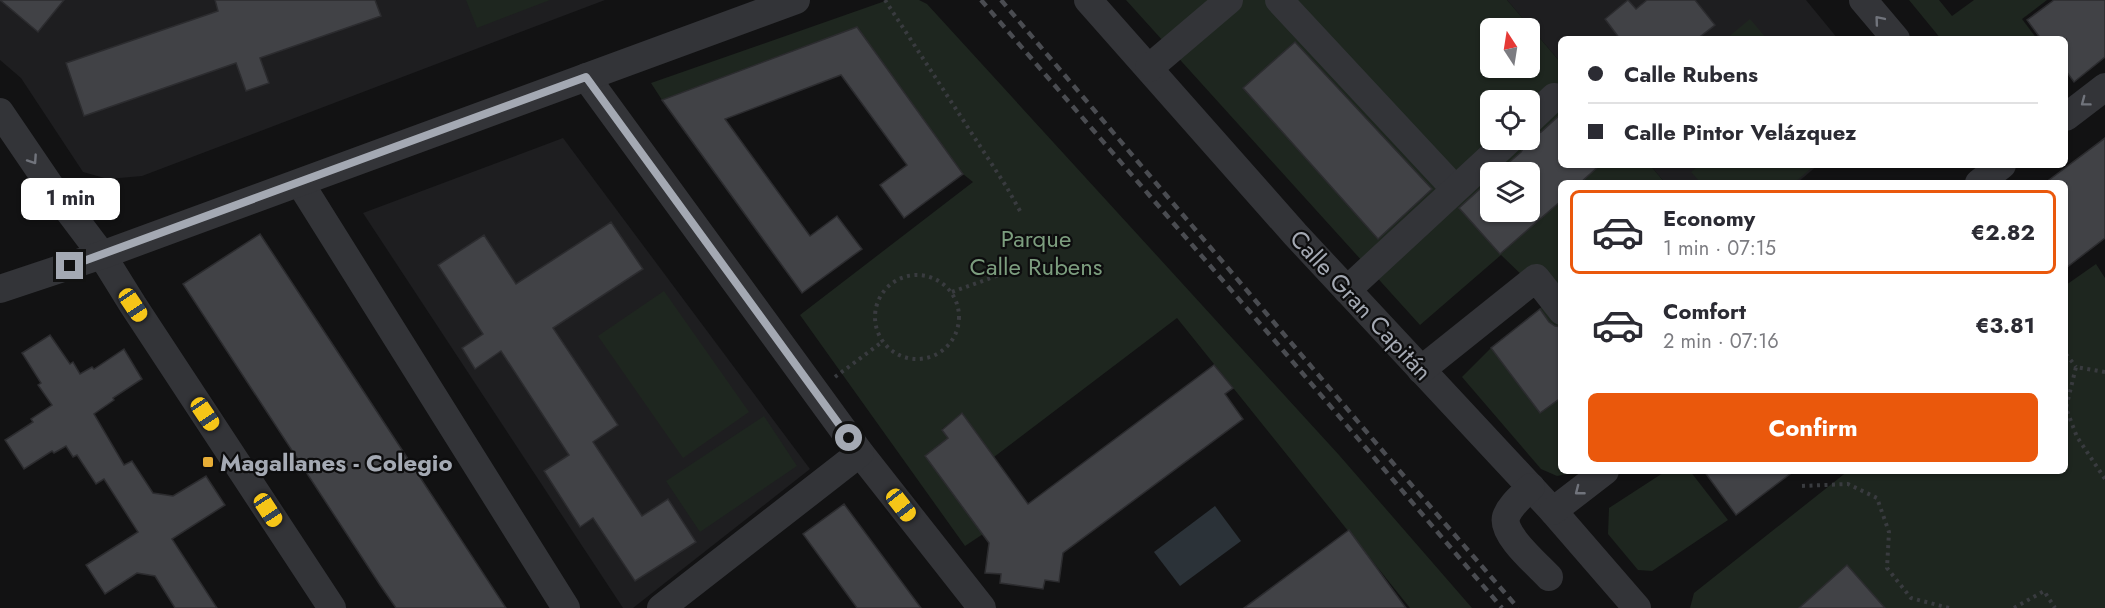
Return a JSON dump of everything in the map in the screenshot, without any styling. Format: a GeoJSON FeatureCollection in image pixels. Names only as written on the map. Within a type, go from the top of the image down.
{"type":"FeatureCollection","features":[{"type":"Feature","properties":{"kind":"street"},"geometry":{"type":"LineString","coordinates":[[0,289],[102,255],[796,0]]}},
{"type":"Feature","properties":{"kind":"street","name":"Calle Gran Capitán"},"geometry":{"type":"LineString","coordinates":[[1088,0],[1295,234],[1553,511],[1637,608]]}},
{"type":"Feature","properties":{"kind":"street"},"geometry":{"type":"LineString","coordinates":[[1149,68],[1228,0]]}},
{"type":"Feature","properties":{"kind":"street"},"geometry":{"type":"LineString","coordinates":[[1279,0],[1455,189]]}},
{"type":"Feature","properties":{"kind":"street"},"geometry":{"type":"LineString","coordinates":[[1863,0],[1893,36]]}},
{"type":"Feature","properties":{"kind":"street"},"geometry":{"type":"LineString","coordinates":[[586,77],[860,453],[982,608]]}},
{"type":"Feature","properties":{"kind":"street"},"geometry":{"type":"LineString","coordinates":[[2068,115],[2105,87]]}},
{"type":"Feature","properties":{"kind":"street"},"geometry":{"type":"LineString","coordinates":[[1540,111],[1554,98]]}},
{"type":"Feature","properties":{"kind":"street"},"geometry":{"type":"LineString","coordinates":[[0,112],[53,190],[102,255],[332,608]]}},
{"type":"Feature","properties":{"kind":"street"},"geometry":{"type":"LineString","coordinates":[[1347,290],[1498,150]]}},
{"type":"Feature","properties":{"kind":"street"},"geometry":{"type":"LineString","coordinates":[[1983,180],[1998,168]]}},
{"type":"Feature","properties":{"kind":"street"},"geometry":{"type":"LineString","coordinates":[[300,183],[566,608]]}},
{"type":"Feature","properties":{"kind":"street"},"geometry":{"type":"LineString","coordinates":[[1421,370],[1536,278],[1558,306]]}},
{"type":"Feature","properties":{"kind":"street"},"geometry":{"type":"LineString","coordinates":[[661,608],[860,453]]}},
{"type":"Feature","properties":{"kind":"street"},"geometry":{"type":"LineString","coordinates":[[1553,511],[1601,474]]}},
{"type":"Feature","properties":{"kind":"street"},"geometry":{"type":"LineString","coordinates":[[1531,487],[1506,517],[1506,528],[1512,538],[1549,577]]}},
{"type":"Feature","properties":{"kind":"path"},"geometry":{"type":"LineString","coordinates":[[885,0],[1020,211]]}},
{"type":"Feature","properties":{"kind":"path"},"geometry":{"type":"LineString","coordinates":[[917,274],[931,276],[942,282],[952,292],[958,305],[960,320],[956,334],[942,351],[921,359],[907,358],[893,352],[882,342],[876,330],[874,317],[876,304],[882,292],[892,282],[904,276],[917,274]]}},
{"type":"Feature","properties":{"kind":"path"},"geometry":{"type":"LineString","coordinates":[[952,292],[999,275]]}},
{"type":"Feature","properties":{"kind":"path"},"geometry":{"type":"LineString","coordinates":[[816,392],[882,342]]}},
{"type":"Feature","properties":{"kind":"path"},"geometry":{"type":"LineString","coordinates":[[2068,357],[2076,368],[2105,372]]}},
{"type":"Feature","properties":{"kind":"path"},"geometry":{"type":"LineString","coordinates":[[2068,400],[2076,368]]}},
{"type":"Feature","properties":{"kind":"path"},"geometry":{"type":"LineString","coordinates":[[2068,413],[2077,437],[2105,479]]}},
{"type":"Feature","properties":{"kind":"path"},"geometry":{"type":"LineString","coordinates":[[1802,486],[1848,484],[1877,498],[1889,532],[1887,568],[1911,598],[1949,608]]}},
{"type":"Feature","properties":{"kind":"path"},"geometry":{"type":"LineString","coordinates":[[2014,608],[2044,591],[2055,608]]}},
{"type":"Feature","properties":{"kind":"shaded area"},"geometry":{"type":"Polygon","coordinates":[[[0,0],[605,0],[142,176],[108,179],[83,172],[21,78],[0,60],[0,0]]]}},
{"type":"Feature","properties":{"kind":"shaded area"},"geometry":{"type":"Polygon","coordinates":[[[1507,0],[1806,0],[1836,36],[1558,36],[1558,60],[1540,38],[1540,18],[1522,18],[1507,0]]]}},
{"type":"Feature","properties":{"kind":"shaded area"},"geometry":{"type":"Polygon","coordinates":[[[563,138],[810,469],[633,608],[623,608],[363,213],[563,138]]]}},
{"type":"Feature","properties":{"kind":"shaded area"},"geometry":{"type":"Polygon","coordinates":[[[1652,168],[1814,168],[1800,180],[1662,180],[1652,168]]]}},
{"type":"Feature","properties":{"kind":"shaded area"},"geometry":{"type":"Polygon","coordinates":[[[1215,506],[1241,541],[1180,586],[1154,552],[1215,506]]]}},
{"type":"Feature","properties":{"kind":"green space"},"geometry":{"type":"Polygon","coordinates":[[[466,0],[550,0],[477,28],[466,0]]]}},
{"type":"Feature","properties":{"kind":"green space","name":"Parque Calle Rubens"},"geometry":{"type":"Polygon","coordinates":[[[888,0],[919,0],[927,4],[1339,455],[1472,608],[1410,608],[1177,318],[994,457],[962,413],[942,429],[948,438],[925,456],[983,534],[965,546],[800,315],[973,182],[963,174],[857,27],[662,100],[651,83],[888,0]]]}},
{"type":"Feature","properties":{"kind":"green space"},"geometry":{"type":"Polygon","coordinates":[[[1126,0],[1507,0],[1522,18],[1480,18],[1480,78],[1540,78],[1540,38],[1558,60],[1558,168],[1652,168],[1662,180],[1558,180],[1558,474],[1567,474],[1557,476],[1541,469],[1462,377],[1491,348],[1549,301],[1501,255],[1420,325],[1126,0]]]}},
{"type":"Feature","properties":{"kind":"green space"},"geometry":{"type":"Polygon","coordinates":[[[1909,0],[1939,0],[1952,16],[1974,0],[2047,0],[2022,19],[2035,36],[1939,36],[1909,0]]]}},
{"type":"Feature","properties":{"kind":"green space"},"geometry":{"type":"Polygon","coordinates":[[[1750,19],[1764,36],[1730,36],[1750,19]]]}},
{"type":"Feature","properties":{"kind":"green space"},"geometry":{"type":"Polygon","coordinates":[[[1696,168],[1812,168],[1798,180],[1698,180],[1691,172],[1696,168]]]}},
{"type":"Feature","properties":{"kind":"green space"},"geometry":{"type":"Polygon","coordinates":[[[2096,264],[2105,278],[2105,608],[1690,608],[1694,593],[1844,474],[2068,474],[2068,284],[2096,264]]]}},
{"type":"Feature","properties":{"kind":"green space"},"geometry":{"type":"Polygon","coordinates":[[[664,291],[749,412],[683,458],[598,336],[664,291]]]}},
{"type":"Feature","properties":{"kind":"green space"},"geometry":{"type":"Polygon","coordinates":[[[764,416],[797,466],[700,532],[666,481],[764,416]]]}},
{"type":"Feature","properties":{"kind":"green space"},"geometry":{"type":"Polygon","coordinates":[[[1661,474],[1692,474],[1728,520],[1652,571],[1638,570],[1608,534],[1609,508],[1661,474]]]}},
{"type":"Feature","properties":{"kind":"building"},"geometry":{"type":"Polygon","coordinates":[[[0,0],[64,0],[38,32],[0,0]]]}},
{"type":"Feature","properties":{"kind":"building"},"geometry":{"type":"Polygon","coordinates":[[[215,0],[375,0],[381,16],[260,58],[269,83],[246,91],[236,63],[84,116],[66,63],[218,11],[215,0]]]}},
{"type":"Feature","properties":{"kind":"building"},"geometry":{"type":"Polygon","coordinates":[[[1628,0],[1636,9],[1647,0],[1695,0],[1715,25],[1701,36],[1618,36],[1605,19],[1628,0]]]}},
{"type":"Feature","properties":{"kind":"building"},"geometry":{"type":"Polygon","coordinates":[[[2054,0],[2105,0],[2105,57],[2074,82],[2068,74],[2068,36],[2039,36],[2027,20],[2054,0]]]}},
{"type":"Feature","properties":{"kind":"building"},"geometry":{"type":"Polygon","coordinates":[[[857,27],[963,174],[904,218],[880,185],[907,165],[841,75],[725,119],[810,236],[837,216],[862,249],[802,293],[662,100],[857,27]]]}},
{"type":"Feature","properties":{"kind":"building"},"geometry":{"type":"Polygon","coordinates":[[[1295,42],[1432,189],[1378,239],[1243,88],[1295,42]]]}},
{"type":"Feature","properties":{"kind":"building"},"geometry":{"type":"Polygon","coordinates":[[[1558,117],[1558,168],[1597,168],[1583,180],[1558,180],[1558,203],[1540,219],[1540,162],[1510,162],[1522,150],[1540,150],[1540,132],[1558,117]]]}},
{"type":"Feature","properties":{"kind":"building"},"geometry":{"type":"Polygon","coordinates":[[[2105,138],[2105,238],[2068,266],[2068,180],[2049,180],[2068,168],[2105,138]]]}},
{"type":"Feature","properties":{"kind":"building"},"geometry":{"type":"Polygon","coordinates":[[[1480,189],[1480,222],[1537,222],[1500,254],[1459,208],[1480,189]]]}},
{"type":"Feature","properties":{"kind":"building"},"geometry":{"type":"Polygon","coordinates":[[[611,222],[643,269],[553,328],[618,425],[593,442],[642,516],[668,499],[696,542],[635,581],[593,518],[580,527],[544,471],[569,455],[501,351],[475,369],[462,348],[483,334],[438,265],[484,235],[516,284],[611,222]]]}},
{"type":"Feature","properties":{"kind":"building"},"geometry":{"type":"Polygon","coordinates":[[[260,234],[506,608],[396,608],[380,585],[183,284],[260,234]]]}},
{"type":"Feature","properties":{"kind":"building"},"geometry":{"type":"Polygon","coordinates":[[[1540,309],[1549,322],[1558,326],[1558,400],[1540,413],[1491,348],[1540,309]]]}},
{"type":"Feature","properties":{"kind":"building"},"geometry":{"type":"Polygon","coordinates":[[[50,335],[70,364],[73,362],[80,374],[92,367],[94,369],[124,349],[142,379],[94,414],[124,465],[132,461],[153,493],[173,496],[206,476],[225,505],[172,539],[217,608],[175,608],[155,576],[137,573],[105,594],[86,565],[138,532],[104,479],[96,484],[77,455],[73,457],[66,446],[54,453],[52,451],[24,469],[5,440],[33,422],[31,419],[52,405],[38,385],[41,383],[22,353],[50,335]]]}},
{"type":"Feature","properties":{"kind":"building"},"geometry":{"type":"Polygon","coordinates":[[[1214,365],[1233,388],[1225,394],[1243,419],[1063,553],[1059,582],[1045,580],[1043,589],[1000,583],[1001,574],[985,573],[989,543],[925,456],[948,438],[942,430],[962,413],[1028,504],[1214,365]]]}},
{"type":"Feature","properties":{"kind":"building"},"geometry":{"type":"Polygon","coordinates":[[[1706,474],[1790,474],[1736,515],[1706,474]]]}},
{"type":"Feature","properties":{"kind":"building"},"geometry":{"type":"Polygon","coordinates":[[[844,504],[921,608],[857,608],[803,534],[844,504]]]}},
{"type":"Feature","properties":{"kind":"building"},"geometry":{"type":"Polygon","coordinates":[[[1349,530],[1406,608],[1244,608],[1349,530]]]}},
{"type":"Feature","properties":{"kind":"building"},"geometry":{"type":"Polygon","coordinates":[[[1847,565],[1885,608],[1799,608],[1847,565]]]}},
{"type":"Feature","properties":{"kind":"railway"},"geometry":{"type":"LineString","coordinates":[[981,0],[1502,608]]}},
{"type":"Feature","properties":{"kind":"railway"},"geometry":{"type":"LineString","coordinates":[[1001,0],[1518,608]]}},
{"type":"Feature","properties":{"kind":"place","name":"Magallanes - Colegio"},"geometry":{"type":"Point","coordinates":[208,462]}},
{"type":"Feature","properties":{"kind":"route"},"geometry":{"type":"LineString","coordinates":[[70,266],[586,77],[849,438]]}}]}
